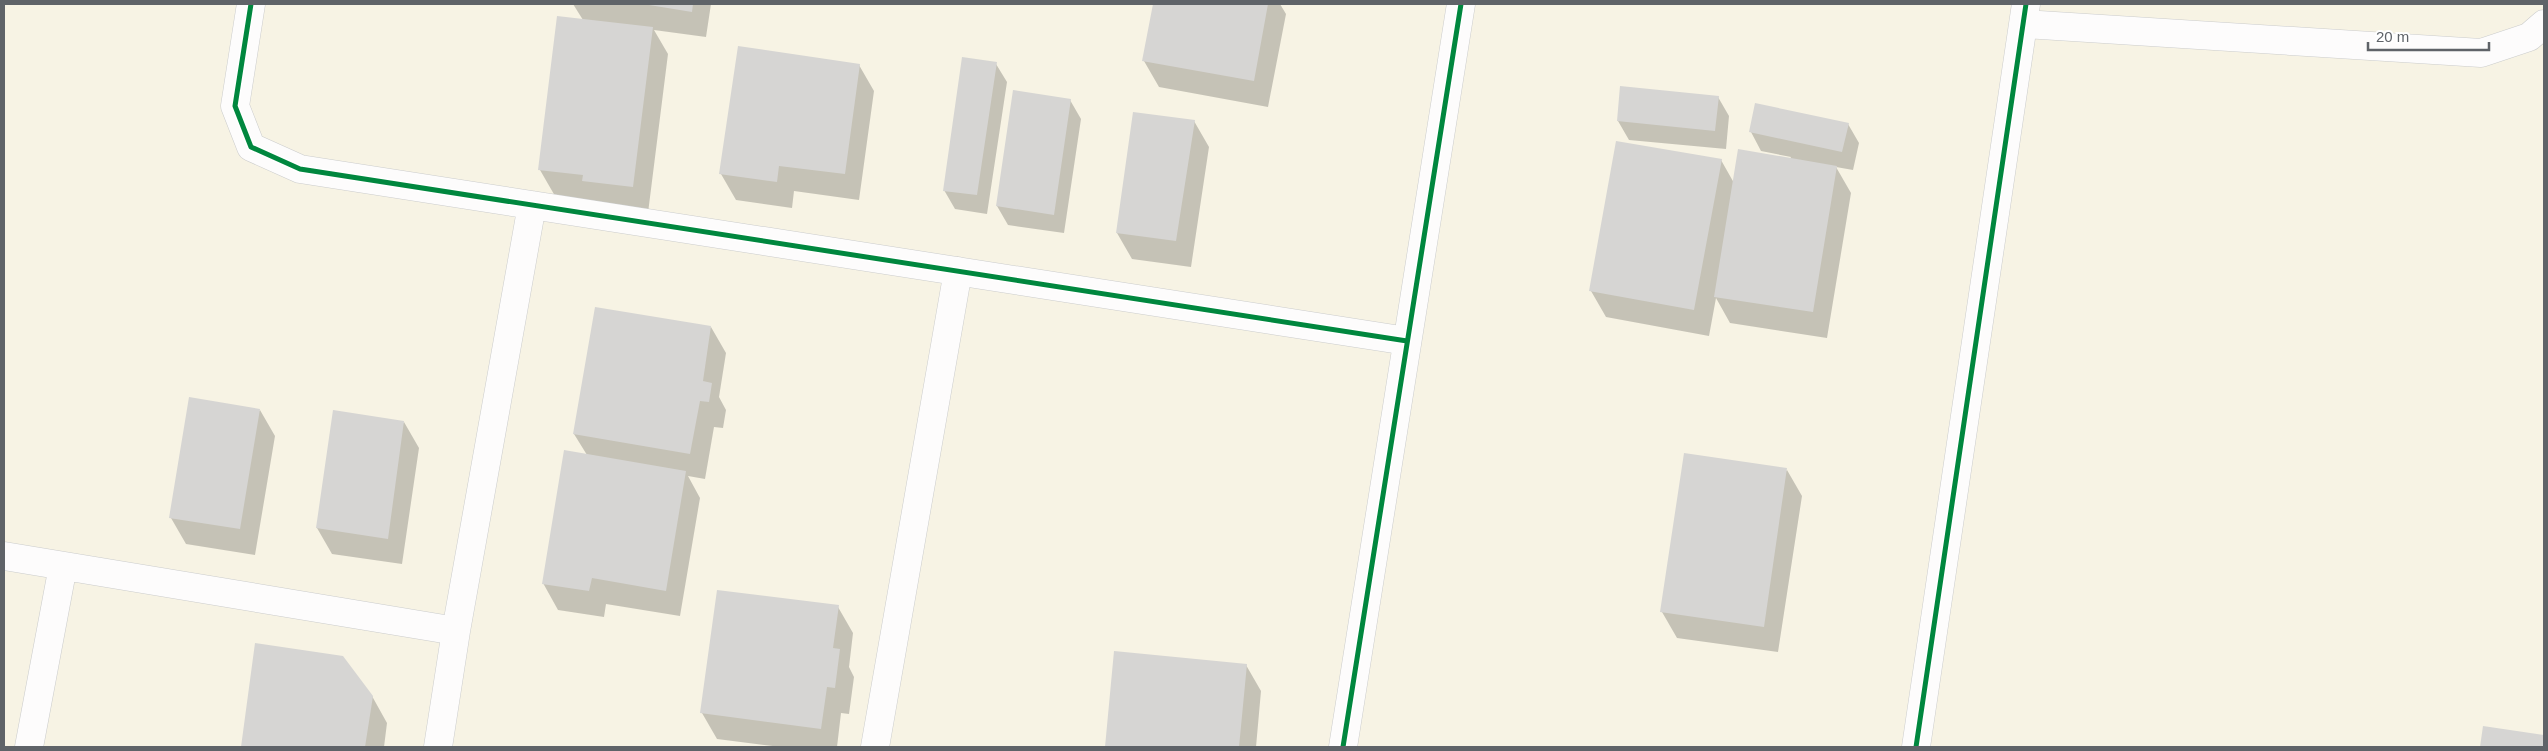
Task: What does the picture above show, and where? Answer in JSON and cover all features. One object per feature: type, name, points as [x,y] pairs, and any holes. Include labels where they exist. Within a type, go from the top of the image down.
[{"type":"street","points":[[251,4],[235,106],[251,147],[300,169],[1407,341]]},
{"type":"street","points":[[1343,747],[1461,4]]},
{"type":"street","points":[[1916,747],[2025,14],[2481,53],[2529,37],[2544,24]]},
{"type":"street","points":[[438,747],[456,631],[532,205]]},
{"type":"street","points":[[875,747],[958,271]]},
{"type":"street","points":[[4,556],[456,631]]},
{"type":"street","points":[[30,747],[62,566]]},
{"type":"shaded area","points":[[4,4],[2544,4],[2544,747],[4,747]]},
{"type":"building","points":[[643,4],[693,4],[692,12]]},
{"type":"building","points":[[1153,4],[1268,4],[1254,81],[1142,61]]},
{"type":"building","points":[[557,16],[653,27],[633,187],[582,181],[583,175],[538,170]]},
{"type":"building","points":[[738,46],[860,64],[845,174],[779,166],[777,182],[719,174]]},
{"type":"building","points":[[962,57],[997,62],[977,195],[943,191]]},
{"type":"building","points":[[1620,86],[1719,96],[1715,131],[1617,121]]},
{"type":"building","points":[[1013,90],[1071,99],[1054,215],[996,206]]},
{"type":"building","points":[[1755,103],[1849,123],[1842,152],[1749,132]]},
{"type":"building","points":[[1133,112],[1195,120],[1176,241],[1116,233]]},
{"type":"building","points":[[1616,141],[1722,159],[1694,310],[1589,291]]},
{"type":"building","points":[[1738,149],[1837,166],[1813,312],[1714,297]]},
{"type":"building","points":[[595,307],[711,326],[703,381],[712,383],[709,402],[700,401],[690,454],[573,434]]},
{"type":"building","points":[[189,397],[260,409],[240,529],[169,518]]},
{"type":"building","points":[[333,410],[404,421],[388,539],[316,528]]},
{"type":"building","points":[[564,450],[686,471],[666,591],[592,578],[589,591],[542,584]]},
{"type":"building","points":[[1684,453],[1787,468],[1764,627],[1660,612]]},
{"type":"building","points":[[717,590],[839,605],[833,648],[840,649],[835,688],[827,687],[821,729],[700,713]]},
{"type":"building","points":[[255,643],[343,656],[373,696],[365,747],[241,747]]},
{"type":"building","points":[[1114,651],[1247,664],[1239,747],[1105,747]]},
{"type":"building","points":[[2483,726],[2544,735],[2544,747],[2480,747]]},
{"type":"cycle path","points":[[251,4],[235,106],[251,147],[300,169],[1407,341]]},
{"type":"cycle path","points":[[1343,747],[1461,4]]},
{"type":"cycle path","points":[[1916,747],[2026,4]]}]
